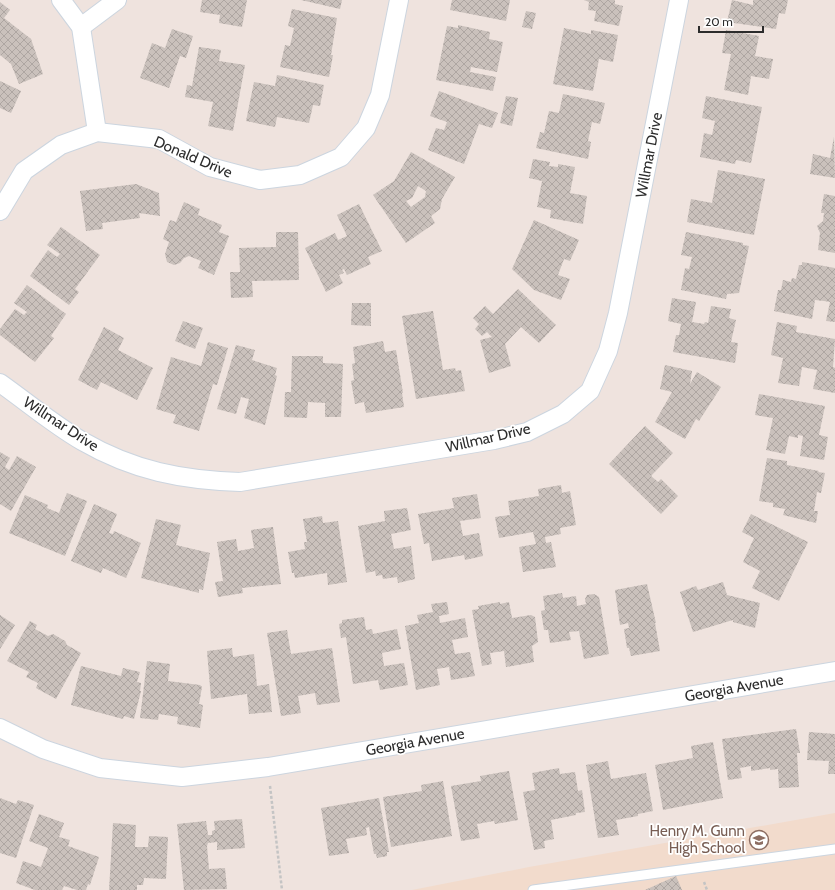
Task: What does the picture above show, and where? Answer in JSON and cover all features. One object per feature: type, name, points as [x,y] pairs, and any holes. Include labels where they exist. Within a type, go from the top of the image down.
[{"type":"street","points":[[61,0],[81,27],[97,132]]},
{"type":"street","points":[[81,27],[117,0]]},
{"type":"street","name":"Donald Drive","points":[[0,211],[24,171],[61,145],[97,132],[160,140],[210,167],[260,180],[300,175],[341,157],[366,128],[380,95],[399,0]]},
{"type":"street","name":"Willmar Drive","points":[[0,383],[82,441],[125,462],[172,476],[207,481],[240,482],[494,440],[527,432],[563,414],[590,391],[610,344],[618,314],[679,0]]},
{"type":"street","name":"Georgia Avenue","points":[[0,728],[43,749],[100,768],[182,777],[268,767],[835,669]]},
{"type":"lane","points":[[533,890],[835,849]]},
{"type":"path","points":[[268,767],[282,890]]},
{"type":"shaded area","name":"Henry M. Gunn High School","points":[[835,813],[835,890],[412,890],[529,867]]},
{"type":"building","points":[[202,0],[247,0],[242,27],[219,23],[220,15],[200,12]]},
{"type":"building","points":[[301,0],[342,0],[340,9]]},
{"type":"building","points":[[452,0],[510,0],[506,21],[450,10]]},
{"type":"building","points":[[584,0],[615,0],[615,4],[623,6],[619,26],[594,21],[596,11],[588,10],[589,2]]},
{"type":"building","points":[[732,0],[753,5],[753,0],[788,0],[785,14],[779,13],[776,29],[727,22]]},
{"type":"building","points":[[0,2],[10,10],[4,18],[31,39],[43,74],[19,84],[11,64],[0,55]]},
{"type":"building","points":[[292,9],[337,18],[329,77],[280,67],[285,45],[290,46],[294,28],[288,26]]},
{"type":"building","points":[[526,11],[536,13],[532,29],[522,27]]},
{"type":"building","points":[[458,25],[490,32],[489,39],[503,42],[497,72],[471,67],[470,72],[496,77],[493,91],[436,80],[447,26],[458,28]]},
{"type":"building","points":[[564,28],[591,34],[591,30],[618,35],[613,62],[599,59],[593,91],[553,84]]},
{"type":"building","points":[[172,29],[193,36],[186,58],[180,56],[169,88],[140,78],[152,43],[165,48]]},
{"type":"building","points":[[726,30],[759,36],[755,56],[773,59],[769,79],[751,76],[748,95],[724,90],[731,54],[722,53]]},
{"type":"building","points":[[199,47],[221,50],[219,61],[245,65],[233,131],[208,126],[213,102],[185,97],[187,85],[192,86]]},
{"type":"building","points":[[277,75],[324,85],[320,106],[313,105],[309,123],[277,117],[275,127],[246,121],[254,82],[275,86]]},
{"type":"building","points":[[0,81],[21,91],[11,113],[0,108]]},
{"type":"building","points":[[439,91],[498,113],[492,128],[479,124],[464,164],[428,150],[436,128],[444,130],[447,122],[430,116]]},
{"type":"building","points":[[563,94],[605,103],[600,124],[592,122],[588,141],[591,142],[588,159],[536,148],[540,132],[544,133],[549,111],[559,113]]},
{"type":"building","points":[[506,96],[518,98],[512,126],[500,123]]},
{"type":"building","points":[[706,96],[762,107],[751,163],[736,160],[735,164],[700,157],[704,133],[712,135],[715,121],[702,118]]},
{"type":"building","points":[[834,137],[835,178],[810,174],[813,154],[830,158]]},
{"type":"building","points":[[411,152],[455,177],[442,199],[440,209],[431,216],[435,223],[406,243],[373,195],[394,181]],"holes":[[[418,186],[426,191],[425,197],[411,207],[406,201],[412,198]]]},
{"type":"building","points":[[533,159],[550,162],[549,166],[558,167],[558,164],[575,167],[570,193],[587,196],[583,224],[550,218],[551,210],[537,207],[542,181],[529,178]]},
{"type":"building","points":[[718,170],[765,179],[754,235],[687,222],[691,199],[712,203]]},
{"type":"building","points":[[136,184],[159,193],[160,216],[139,213],[140,218],[102,223],[103,229],[86,231],[80,191]]},
{"type":"building","points":[[824,194],[835,196],[835,253],[818,250],[820,233],[817,226],[823,221],[824,213],[821,213]]},
{"type":"building","points":[[184,202],[200,209],[198,215],[222,225],[219,232],[229,236],[214,275],[198,268],[201,261],[189,256],[184,258],[180,263],[174,265],[167,262],[165,254],[169,242],[163,239],[170,220],[176,222]]},
{"type":"building","points":[[359,204],[382,251],[368,257],[371,264],[347,275],[344,269],[342,270],[344,273],[339,275],[343,283],[326,292],[305,248],[335,233],[338,240],[347,236],[337,215]]},
{"type":"building","points":[[534,220],[579,240],[570,261],[564,259],[558,275],[570,279],[561,300],[534,290],[512,269]]},
{"type":"building","points":[[61,227],[100,255],[75,289],[79,292],[69,305],[30,276],[48,250],[57,257],[60,254],[47,245]]},
{"type":"building","points":[[276,232],[298,232],[299,280],[252,281],[253,297],[231,298],[230,272],[240,272],[239,248],[276,247]]},
{"type":"building","points":[[686,232],[743,243],[743,245],[749,246],[739,293],[727,294],[726,299],[681,290],[685,268],[689,269],[692,257],[681,255]]},
{"type":"building","points":[[802,262],[835,268],[835,322],[826,321],[830,302],[815,300],[812,319],[774,311],[778,290],[781,290],[783,280],[791,282],[792,278],[796,279],[799,265],[802,265]]},
{"type":"building","points":[[27,285],[66,314],[51,336],[54,338],[35,362],[0,335],[0,329],[15,309],[24,315],[27,312],[14,303]]},
{"type":"building","points":[[518,289],[556,325],[539,343],[521,327],[505,344],[511,366],[489,373],[480,340],[492,337],[487,332],[482,336],[475,329],[479,324],[473,318],[485,306],[493,314]]},
{"type":"building","points":[[672,298],[696,302],[692,322],[704,324],[705,322],[708,323],[711,306],[731,309],[729,318],[736,320],[731,342],[738,343],[735,363],[673,352],[676,335],[679,335],[681,324],[668,321]]},
{"type":"building","points":[[352,303],[371,303],[371,326],[351,325]]},
{"type":"building","points":[[433,311],[443,370],[455,368],[456,371],[461,370],[465,391],[416,399],[402,316]]},
{"type":"building","points":[[183,321],[203,328],[195,349],[175,341]]},
{"type":"building","points":[[777,322],[797,326],[796,332],[835,339],[833,367],[835,368],[835,393],[813,389],[817,370],[802,367],[799,386],[778,383],[783,358],[771,355]]},
{"type":"building","points":[[104,327],[124,338],[118,350],[153,368],[137,400],[101,382],[97,390],[78,380]]},
{"type":"building","points":[[383,341],[385,352],[396,350],[404,407],[366,413],[364,402],[355,404],[351,381],[354,380],[352,364],[355,363],[353,347]]},
{"type":"building","points":[[208,342],[228,348],[217,385],[213,384],[199,431],[173,423],[176,415],[156,409],[171,357],[201,366]]},
{"type":"building","points":[[236,345],[255,350],[252,360],[277,368],[275,375],[277,376],[265,425],[244,418],[249,399],[241,397],[236,414],[217,409]]},
{"type":"building","points":[[292,356],[323,356],[323,363],[343,364],[341,417],[325,417],[325,403],[308,402],[307,418],[284,417],[285,392],[291,392]]},
{"type":"building","points":[[665,365],[692,371],[690,384],[697,372],[721,387],[699,421],[696,419],[685,439],[655,422],[672,392],[660,389]]},
{"type":"building","points":[[759,394],[825,406],[819,435],[828,437],[824,460],[800,456],[803,436],[798,435],[798,438],[789,436],[785,454],[766,450],[773,418],[755,415]]},
{"type":"building","points":[[645,426],[673,453],[651,476],[658,482],[661,479],[678,496],[661,514],[609,464]]},
{"type":"building","points":[[0,452],[10,458],[5,467],[9,470],[17,456],[36,467],[11,511],[0,504]]},
{"type":"building","points":[[767,458],[787,461],[787,465],[825,473],[821,493],[817,492],[814,511],[818,511],[816,523],[783,515],[785,509],[773,507],[773,503],[759,501]]},
{"type":"building","points":[[561,485],[562,493],[570,491],[576,525],[560,528],[561,534],[545,537],[546,543],[551,542],[556,567],[523,572],[519,547],[536,544],[533,532],[499,538],[495,517],[510,515],[508,501],[539,496],[538,489]]},
{"type":"building","points":[[67,493],[87,501],[65,556],[9,533],[25,495],[48,505],[47,508],[59,513]]},
{"type":"building","points":[[477,494],[481,518],[460,521],[463,536],[479,533],[483,556],[465,560],[464,555],[432,561],[429,543],[424,544],[418,514],[454,508],[452,498]]},
{"type":"building","points":[[94,504],[117,514],[109,533],[113,534],[114,531],[141,543],[126,578],[103,568],[101,573],[71,561]]},
{"type":"building","points":[[407,508],[411,530],[391,534],[394,549],[411,546],[415,579],[398,583],[397,577],[383,579],[382,575],[376,576],[375,571],[366,573],[358,526],[385,521],[384,511]]},
{"type":"building","points":[[751,514],[808,542],[779,601],[752,588],[760,571],[743,562],[754,538],[742,532]]},
{"type":"building","points":[[322,516],[323,523],[338,521],[347,582],[328,585],[327,573],[295,578],[294,573],[292,573],[288,552],[305,549],[304,542],[307,542],[303,519]]},
{"type":"building","points":[[156,519],[181,525],[176,545],[210,553],[203,590],[199,589],[199,593],[141,578]]},
{"type":"building","points":[[273,527],[281,584],[242,588],[243,593],[218,597],[215,582],[223,581],[217,542],[236,539],[238,551],[254,548],[251,530]]},
{"type":"building","points":[[723,582],[727,595],[760,603],[755,628],[733,622],[733,620],[693,632],[680,592],[696,586],[698,590]]},
{"type":"building","points":[[647,584],[656,623],[660,651],[631,656],[629,648],[627,648],[624,629],[629,628],[628,623],[620,625],[615,590]]},
{"type":"building","points":[[562,593],[563,598],[576,596],[577,606],[586,604],[585,599],[587,595],[594,594],[599,597],[609,654],[584,659],[579,631],[569,632],[571,640],[550,643],[548,630],[544,630],[541,611],[545,610],[543,596]]},
{"type":"building","points":[[447,602],[449,614],[439,616],[440,623],[465,618],[468,637],[452,640],[455,654],[470,652],[475,676],[451,680],[449,667],[437,669],[440,685],[416,690],[405,626],[419,623],[417,615],[433,612],[431,604]]},
{"type":"building","points":[[500,602],[500,604],[509,602],[512,618],[531,615],[535,617],[538,642],[532,646],[534,662],[506,667],[504,651],[490,653],[492,664],[482,666],[472,610],[479,609],[478,606]]},
{"type":"building","points":[[0,615],[15,625],[0,649]]},
{"type":"building","points":[[364,617],[366,630],[372,629],[373,634],[397,629],[401,649],[382,653],[384,666],[404,663],[408,685],[380,690],[378,680],[353,684],[346,637],[341,638],[339,624],[342,623],[342,620]]},
{"type":"building","points":[[30,621],[37,625],[35,629],[48,636],[53,634],[65,641],[67,645],[81,653],[56,699],[36,688],[38,683],[26,677],[29,672],[7,661]]},
{"type":"building","points":[[287,630],[291,654],[332,648],[340,702],[317,705],[315,693],[298,696],[301,713],[281,716],[267,633]]},
{"type":"building","points":[[232,648],[233,657],[254,654],[257,686],[269,684],[272,712],[249,714],[247,694],[211,699],[207,651]]},
{"type":"building","points":[[147,661],[170,664],[168,681],[200,685],[202,687],[199,704],[203,705],[200,728],[177,724],[178,717],[159,714],[158,720],[140,718]]},
{"type":"building","points":[[81,666],[121,676],[123,668],[140,672],[137,682],[141,683],[141,691],[134,719],[124,716],[123,719],[71,705]]},
{"type":"building","points":[[796,729],[800,753],[797,753],[799,787],[779,788],[778,769],[770,770],[770,768],[751,771],[751,766],[740,768],[742,778],[728,780],[722,739]]},
{"type":"building","points":[[809,732],[835,734],[835,774],[828,774],[829,761],[807,760]]},
{"type":"building","points":[[713,742],[723,798],[663,810],[655,765],[693,758],[691,746]]},
{"type":"building","points":[[608,761],[611,779],[646,773],[653,811],[638,814],[638,816],[616,820],[619,835],[598,838],[586,765]]},
{"type":"building","points":[[559,768],[560,774],[575,772],[578,791],[582,790],[585,812],[551,820],[554,839],[544,841],[545,848],[534,850],[523,792],[535,790],[532,773]]},
{"type":"building","points":[[509,771],[518,820],[495,824],[494,821],[477,824],[480,838],[461,841],[451,786],[481,781],[480,776]]},
{"type":"building","points":[[443,781],[452,836],[391,847],[383,797],[422,791],[421,785]]},
{"type":"building","points":[[0,798],[16,804],[18,800],[34,805],[16,858],[0,853]]},
{"type":"building","points":[[379,798],[389,852],[387,852],[387,856],[377,858],[376,854],[374,854],[369,827],[366,828],[367,835],[346,839],[349,853],[329,856],[321,808]]},
{"type":"building","points":[[39,814],[64,823],[59,837],[70,840],[68,846],[99,857],[90,885],[88,884],[86,890],[77,890],[64,886],[62,890],[35,890],[16,883],[23,861],[41,867],[48,848],[29,841]]},
{"type":"building","points":[[242,819],[245,848],[217,850],[217,842],[208,843],[207,846],[209,869],[225,868],[227,889],[184,890],[177,824],[206,821],[208,835],[212,835],[212,831],[215,830],[214,821]]},
{"type":"building","points":[[113,823],[136,825],[135,847],[148,847],[149,836],[168,837],[166,879],[144,878],[143,885],[137,885],[137,890],[109,890]]},
{"type":"building","points":[[676,876],[682,890],[645,890]]},
{"type":"place","name":"Henry M. Gunn High School","points":[[759,840]]}]
